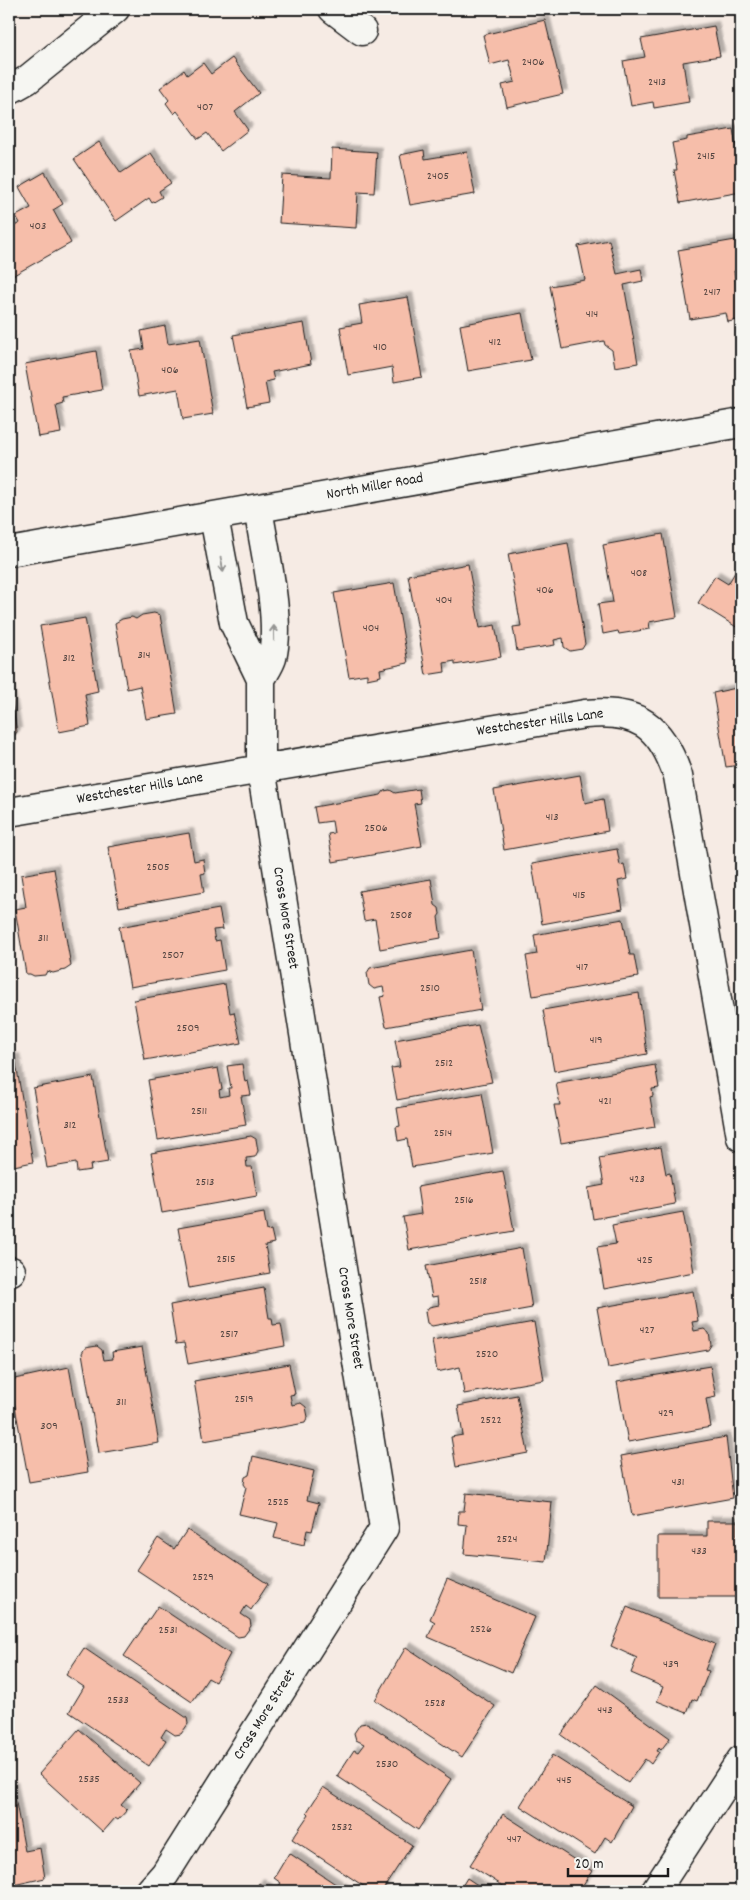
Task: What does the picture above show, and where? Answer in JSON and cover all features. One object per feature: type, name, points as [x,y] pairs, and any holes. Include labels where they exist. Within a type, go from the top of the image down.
[{"type":"street","points":[[9,90],[27,80],[115,9]]},
{"type":"street","points":[[333,9],[362,31]]},
{"type":"street","name":"North Miller Road","points":[[9,552],[741,423]]},
{"type":"street","name":"Cross More Street","points":[[258,508],[272,600],[274,638],[272,659],[261,679]]},
{"type":"street","name":"Cross More Street","points":[[150,1891],[164,1874],[384,1528],[261,768],[261,679],[234,623],[214,517]]},
{"type":"street","name":"Westchester Hills Lane","points":[[9,812],[585,714],[608,712],[628,715],[646,723],[660,736],[671,754],[678,776],[741,1137]]},
{"type":"street","points":[[655,1891],[741,1760]]},
{"type":"building","points":[[545,20],[563,94],[507,107],[502,85],[515,82],[509,60],[490,65],[483,35]]},
{"type":"building","points":[[714,26],[720,56],[683,62],[689,102],[654,108],[653,102],[631,106],[623,61],[645,57],[641,39]]},
{"type":"building","points":[[232,58],[259,93],[235,112],[248,130],[221,151],[207,133],[198,139],[177,111],[174,114],[166,103],[169,100],[160,88],[184,70],[187,75],[203,63],[211,74]]},
{"type":"building","points":[[733,129],[741,176],[741,192],[680,203],[674,170],[677,170],[672,143],[687,140],[687,137]]},
{"type":"building","points":[[99,142],[121,173],[151,153],[171,183],[159,191],[162,197],[152,203],[149,198],[116,221],[74,159]]},
{"type":"building","points":[[332,149],[377,152],[374,193],[358,192],[356,228],[279,223],[282,175],[331,178]]},
{"type":"building","points":[[424,150],[425,159],[467,152],[475,194],[410,205],[400,155]]},
{"type":"building","points":[[45,172],[63,204],[53,210],[71,243],[12,276],[9,271],[9,229],[20,223],[16,216],[31,208],[19,187]]},
{"type":"building","points":[[741,239],[741,270],[734,271],[741,319],[728,322],[726,313],[690,319],[678,250]]},
{"type":"building","points":[[609,240],[617,274],[641,269],[643,281],[624,285],[638,363],[615,367],[612,350],[605,345],[604,341],[562,349],[550,286],[585,280],[578,246]]},
{"type":"building","points":[[408,297],[422,377],[394,382],[392,367],[348,375],[340,327],[362,323],[359,305]]},
{"type":"building","points":[[522,313],[531,360],[468,371],[460,325]]},
{"type":"building","points":[[304,323],[311,364],[272,372],[274,380],[265,382],[269,403],[247,407],[233,335]]},
{"type":"building","points":[[165,326],[168,344],[200,339],[213,414],[183,419],[178,389],[139,396],[131,351],[144,349],[141,331]]},
{"type":"building","points":[[96,351],[102,390],[62,397],[63,403],[56,405],[61,433],[38,437],[25,364]]},
{"type":"building","points":[[663,534],[677,617],[649,622],[650,629],[619,634],[618,631],[603,634],[598,604],[613,602],[603,545]]},
{"type":"building","points":[[568,543],[585,644],[582,649],[570,651],[564,647],[563,638],[554,640],[555,645],[517,651],[513,627],[521,626],[508,554]]},
{"type":"building","points":[[741,562],[741,625],[738,628],[698,603],[715,576],[728,584]]},
{"type":"building","points":[[468,564],[480,628],[495,625],[501,657],[455,665],[455,661],[444,663],[445,672],[426,675],[408,575]]},
{"type":"building","points":[[394,583],[408,663],[380,669],[381,676],[367,679],[367,674],[349,677],[334,593]]},
{"type":"building","points":[[154,613],[160,615],[177,714],[146,719],[140,686],[127,689],[115,623],[122,619],[132,617],[136,619],[142,615]]},
{"type":"building","points":[[85,618],[98,691],[85,694],[90,726],[59,732],[40,626]]},
{"type":"building","points":[[9,686],[17,732],[13,737],[9,738]]},
{"type":"building","points":[[741,687],[741,765],[726,767],[713,693]]},
{"type":"building","points":[[580,775],[585,803],[603,799],[608,831],[504,850],[494,790]]},
{"type":"building","points":[[419,789],[421,803],[414,804],[422,846],[333,862],[328,834],[334,833],[332,821],[317,823],[314,807],[381,795],[384,791],[390,790],[395,793]]},
{"type":"building","points":[[189,833],[194,861],[203,859],[205,873],[201,874],[204,892],[119,907],[108,847]]},
{"type":"building","points":[[617,849],[620,865],[624,864],[627,879],[618,881],[623,909],[542,924],[532,864]]},
{"type":"building","points":[[54,869],[71,966],[65,970],[53,973],[47,971],[45,975],[34,976],[26,974],[15,909],[26,907],[21,875]]},
{"type":"building","points":[[431,879],[435,905],[439,908],[440,914],[438,917],[441,938],[380,949],[375,919],[364,921],[359,891]]},
{"type":"building","points":[[219,909],[223,929],[213,930],[215,941],[220,940],[225,970],[130,987],[119,927]]},
{"type":"building","points":[[623,919],[630,955],[634,955],[638,977],[533,996],[526,956],[537,954],[534,935]]},
{"type":"building","points":[[471,950],[481,1010],[386,1027],[380,997],[385,996],[383,987],[374,989],[369,985],[367,973],[370,968]]},
{"type":"building","points":[[225,984],[230,1013],[234,1012],[241,1043],[145,1060],[134,1000]]},
{"type":"building","points":[[639,993],[647,1054],[554,1071],[543,1010]]},
{"type":"building","points":[[478,1025],[492,1082],[397,1100],[391,1068],[400,1067],[395,1040]]},
{"type":"building","points":[[15,1058],[33,1162],[9,1167],[9,1059]]},
{"type":"building","points":[[242,1064],[245,1082],[248,1081],[251,1095],[241,1096],[246,1125],[158,1140],[148,1080],[218,1068],[222,1089],[219,1090],[220,1097],[229,1095],[228,1088],[231,1088],[227,1066]]},
{"type":"building","points":[[655,1065],[659,1088],[652,1089],[653,1096],[650,1097],[655,1127],[561,1143],[554,1105],[560,1105],[556,1083]]},
{"type":"building","points":[[93,1077],[108,1162],[90,1165],[91,1170],[77,1172],[76,1163],[47,1168],[33,1088]]},
{"type":"building","points":[[482,1093],[493,1153],[412,1167],[407,1139],[398,1141],[396,1127],[400,1126],[397,1108]]},
{"type":"building","points":[[251,1136],[256,1139],[258,1151],[255,1157],[246,1158],[247,1167],[252,1167],[257,1196],[162,1213],[151,1153]]},
{"type":"building","points":[[661,1147],[666,1174],[670,1173],[675,1204],[593,1219],[588,1188],[604,1185],[599,1158]]},
{"type":"building","points":[[503,1171],[514,1231],[409,1250],[403,1217],[421,1214],[417,1187]]},
{"type":"building","points":[[683,1212],[694,1272],[604,1289],[597,1247],[616,1244],[612,1225]]},
{"type":"building","points":[[264,1213],[267,1231],[271,1230],[274,1243],[265,1245],[270,1273],[189,1288],[178,1228]]},
{"type":"building","points":[[522,1248],[532,1308],[432,1326],[427,1323],[425,1312],[429,1307],[439,1305],[438,1296],[432,1297],[426,1266]]},
{"type":"building","points":[[264,1288],[269,1318],[272,1318],[273,1325],[281,1324],[285,1346],[188,1364],[184,1343],[176,1344],[170,1305]]},
{"type":"building","points":[[693,1291],[698,1321],[692,1322],[694,1331],[704,1329],[709,1333],[711,1345],[708,1350],[608,1368],[597,1308]]},
{"type":"building","points":[[534,1322],[544,1380],[464,1394],[460,1367],[437,1372],[432,1340]]},
{"type":"building","points":[[97,1346],[102,1350],[104,1360],[113,1359],[112,1352],[142,1347],[159,1443],[99,1453],[82,1353],[85,1348]]},
{"type":"building","points":[[289,1364],[295,1394],[290,1395],[292,1405],[301,1403],[306,1407],[308,1417],[305,1423],[204,1441],[194,1381]]},
{"type":"building","points":[[710,1366],[716,1397],[706,1399],[711,1427],[628,1442],[617,1382]]},
{"type":"building","points":[[69,1367],[88,1472],[29,1482],[10,1380]]},
{"type":"building","points":[[517,1395],[528,1453],[456,1467],[451,1437],[463,1435],[458,1406]]},
{"type":"building","points":[[726,1437],[733,1498],[632,1516],[621,1456]]},
{"type":"building","points":[[253,1456],[314,1471],[307,1500],[319,1503],[312,1531],[307,1530],[304,1545],[274,1538],[278,1523],[239,1514],[246,1487],[244,1484],[245,1477],[249,1475]]},
{"type":"building","points":[[466,1493],[552,1502],[546,1562],[464,1554],[467,1525],[458,1524],[459,1511],[464,1511]]},
{"type":"building","points":[[707,1521],[737,1521],[737,1536],[740,1536],[741,1597],[658,1597],[658,1536],[707,1536]]},
{"type":"building","points":[[187,1530],[268,1584],[251,1610],[246,1606],[241,1614],[250,1620],[251,1626],[244,1636],[238,1637],[137,1570],[158,1538],[174,1549]]},
{"type":"building","points":[[447,1579],[535,1617],[511,1673],[428,1637],[435,1622],[430,1619]]},
{"type":"building","points":[[158,1606],[230,1654],[215,1682],[208,1678],[192,1702],[124,1656]]},
{"type":"building","points":[[627,1607],[715,1644],[705,1670],[709,1671],[697,1701],[692,1699],[687,1713],[657,1701],[663,1687],[631,1673],[637,1658],[611,1646]]},
{"type":"building","points":[[406,1647],[495,1706],[462,1757],[375,1700]]},
{"type":"building","points":[[84,1648],[187,1718],[188,1724],[181,1734],[175,1735],[166,1729],[161,1737],[166,1740],[149,1766],[69,1712],[84,1687],[66,1675]]},
{"type":"building","points":[[597,1685],[670,1738],[661,1750],[659,1748],[657,1751],[659,1752],[651,1764],[645,1759],[628,1783],[561,1735]]},
{"type":"building","points":[[367,1723],[451,1779],[418,1830],[337,1776],[354,1750],[358,1752],[364,1744],[356,1740],[354,1733],[360,1724]]},
{"type":"building","points":[[79,1729],[140,1783],[121,1805],[127,1810],[118,1820],[115,1818],[103,1832],[39,1774]]},
{"type":"building","points":[[552,1755],[632,1806],[612,1842],[605,1837],[595,1854],[520,1806]]},
{"type":"building","points":[[9,1787],[13,1787],[25,1851],[40,1848],[45,1878],[9,1886]]},
{"type":"building","points":[[323,1787],[412,1845],[382,1891],[371,1891],[292,1839],[309,1814],[307,1812]]},
{"type":"building","points":[[503,1814],[592,1871],[579,1891],[511,1891],[470,1865]]},
{"type":"building","points":[[289,1853],[346,1891],[276,1890],[281,1883],[274,1878]]},
{"type":"building","points":[[467,1878],[482,1888],[492,1891],[459,1891]]},
{"type":"building","points":[[741,1882],[741,1891],[735,1891]]},
{"type":"building","points":[[259,1883],[271,1891],[254,1891]]}]
